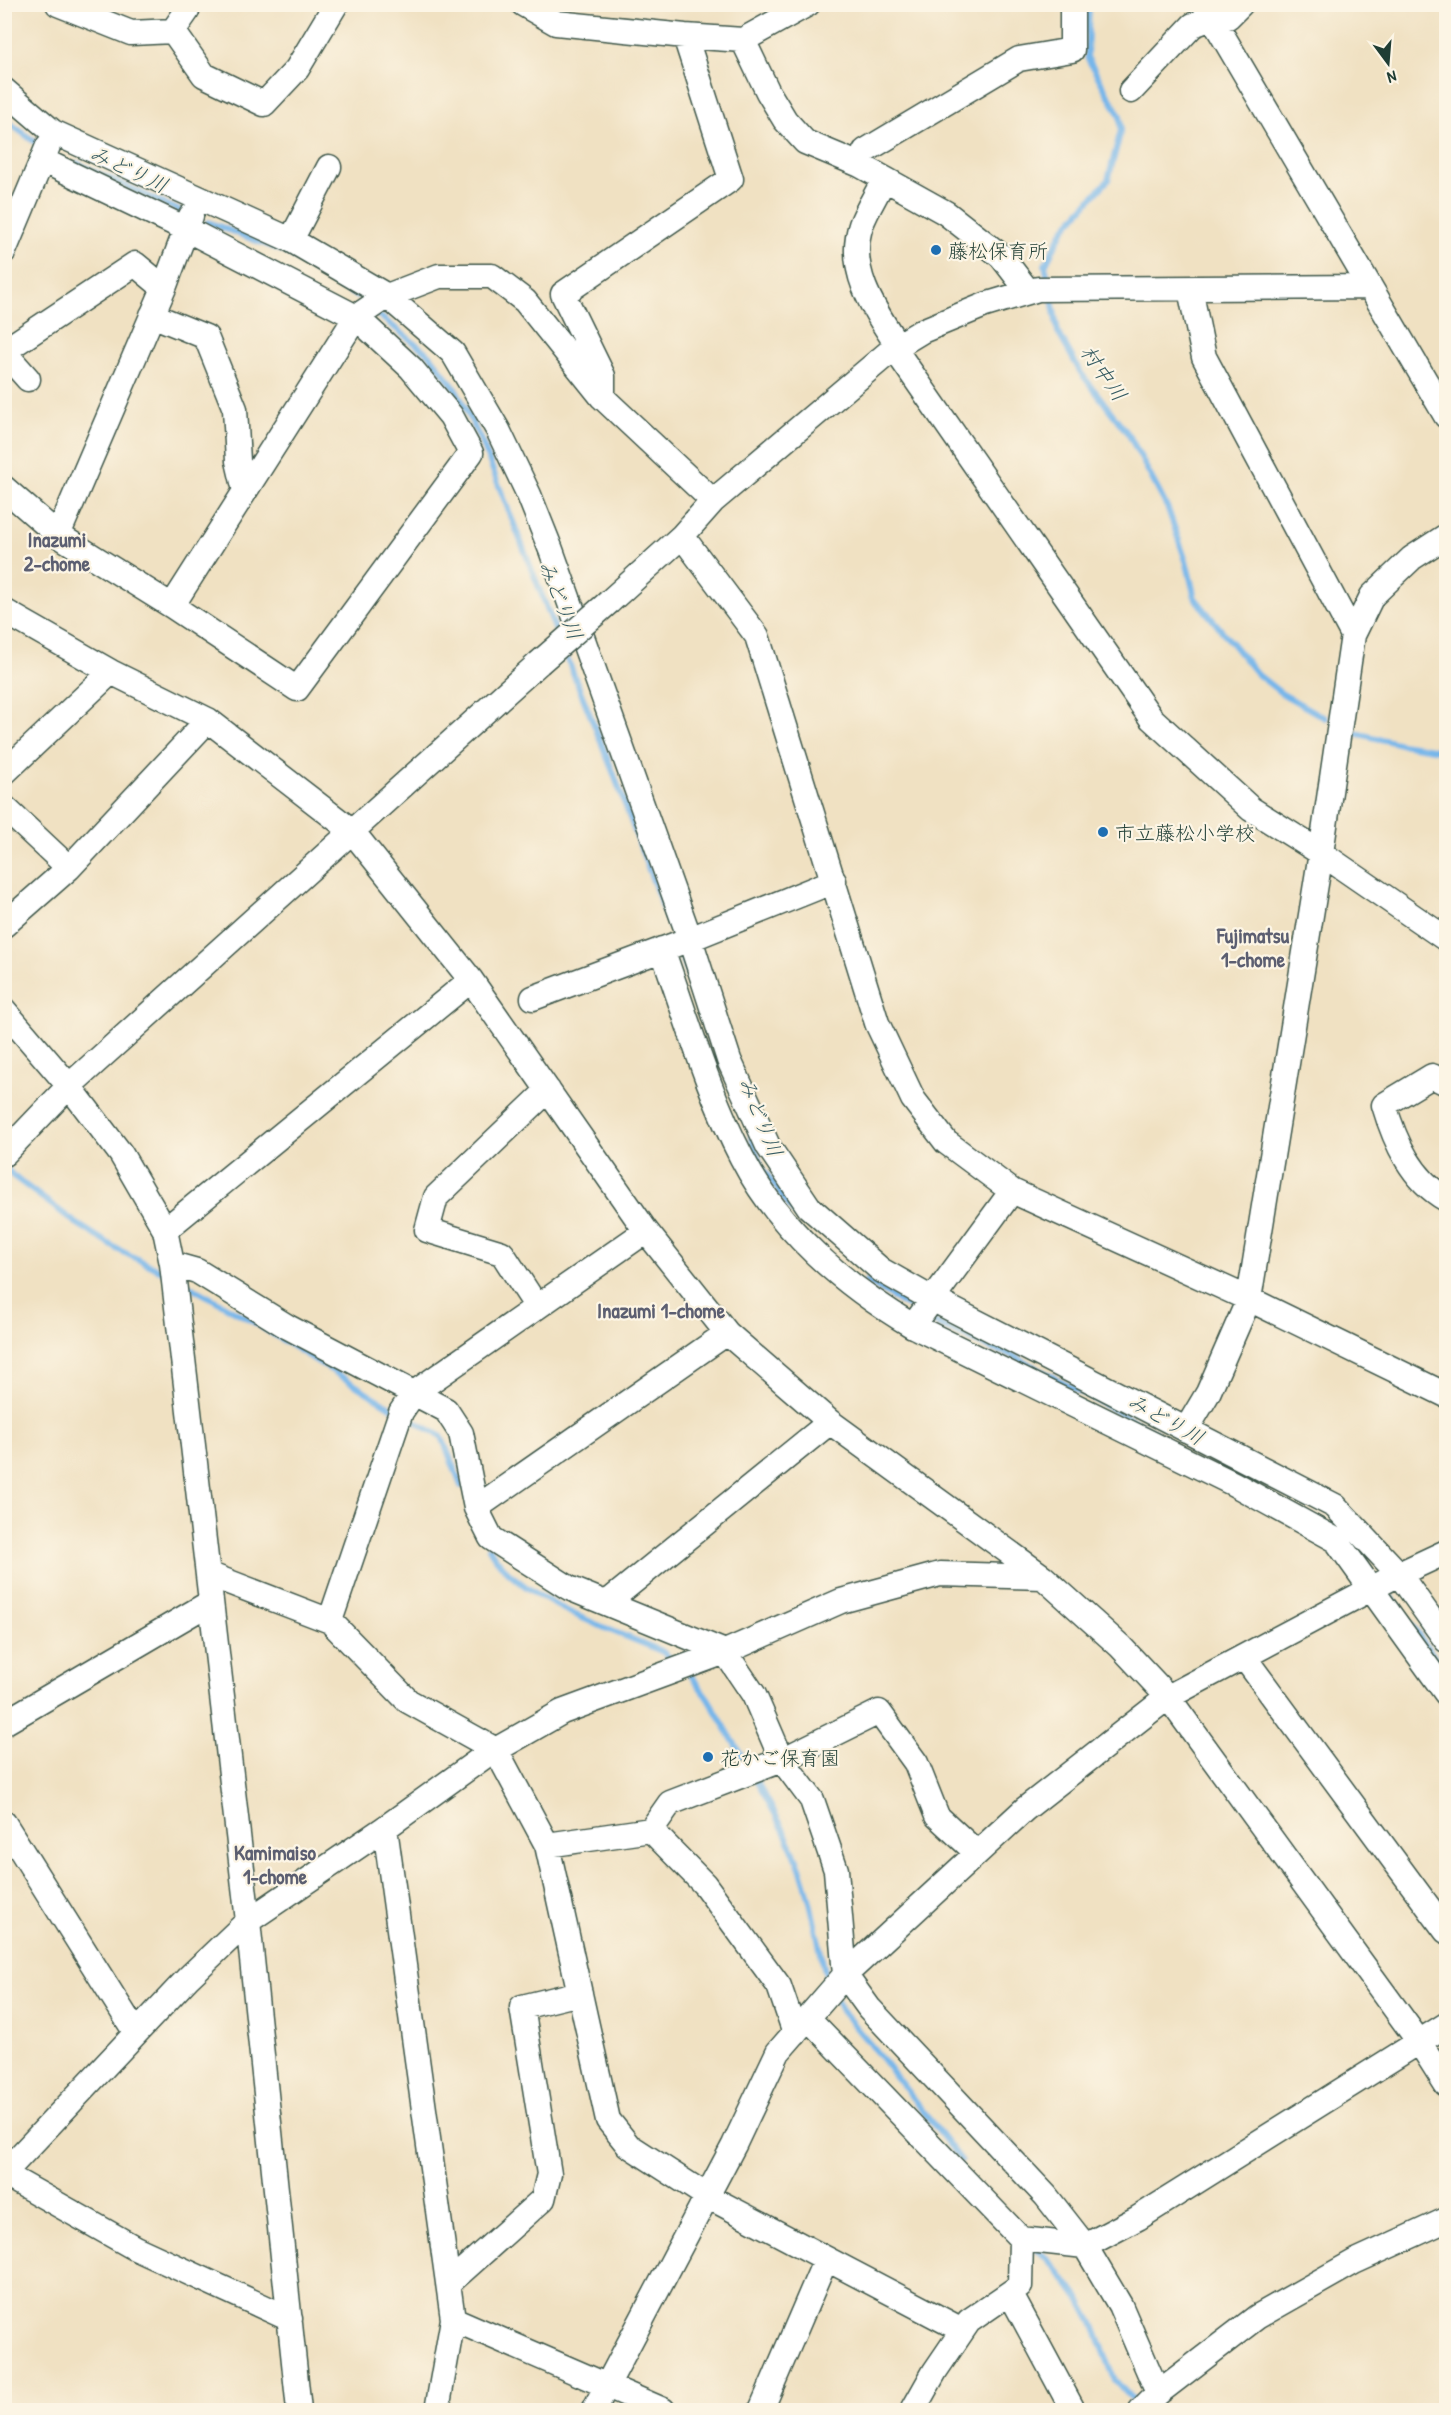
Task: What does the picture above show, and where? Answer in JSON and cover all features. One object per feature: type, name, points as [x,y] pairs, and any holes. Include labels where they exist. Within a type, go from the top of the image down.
[{"type":"street","points":[[58,4],[131,33],[173,31]]},
{"type":"street","points":[[173,31],[204,75],[264,104],[297,69],[336,4]]},
{"type":"street","points":[[523,4],[556,23],[742,40],[807,4]]},
{"type":"street","points":[[860,165],[865,151],[1019,59],[1072,50],[1072,4]]},
{"type":"street","points":[[1208,11],[1228,17],[1241,4]]},
{"type":"street","points":[[173,31],[187,11]]},
{"type":"street","points":[[1131,91],[1208,11]]},
{"type":"street","points":[[1208,11],[1446,416]]},
{"type":"street","points":[[602,397],[603,376],[563,294],[731,179],[685,36]]},
{"type":"street","points":[[742,40],[785,120],[805,142],[860,165],[955,220],[1001,256],[1033,290]]},
{"type":"street","points":[[4,90],[53,132],[291,240],[387,296],[453,353],[498,430],[525,486],[593,664],[690,939],[729,1060],[768,1146],[809,1207],[881,1270],[932,1299],[1335,1506],[1399,1575],[1446,1640]]},
{"type":"street","points":[[4,251],[53,132]]},
{"type":"street","points":[[4,488],[58,535],[172,606],[297,689],[471,453],[451,416],[411,368],[356,317],[186,229],[42,160]]},
{"type":"street","points":[[291,240],[329,167]]},
{"type":"street","points":[[884,179],[861,225],[857,246],[862,283],[870,304],[896,347],[1151,718],[1251,809],[1321,853],[1446,939]]},
{"type":"street","points":[[58,535],[164,288],[199,198]]},
{"type":"street","points":[[28,379],[4,352],[135,264],[164,288]]},
{"type":"street","points":[[172,606],[356,317],[387,296],[439,276],[492,276],[525,301],[602,397],[713,501]]},
{"type":"street","points":[[8,1150],[69,1086],[682,536],[713,501],[896,347],[922,331],[985,305],[1033,290],[1369,286]]},
{"type":"street","points":[[1190,289],[1204,357],[1353,635]]},
{"type":"street","points":[[152,315],[206,337],[235,409],[238,461],[245,491]]},
{"type":"street","points":[[682,536],[757,636],[877,1023],[913,1099],[945,1142],[1012,1191],[1249,1299],[1446,1395]]},
{"type":"street","points":[[1186,1430],[1208,1393],[1249,1299],[1321,853],[1353,635],[1372,596],[1412,558],[1446,536]]},
{"type":"street","points":[[7,617],[208,720],[352,831],[471,980],[646,1231],[727,1333],[830,1422],[1043,1577],[1120,1646],[1168,1697],[1420,2043],[1446,2084]]},
{"type":"street","points":[[4,773],[111,672]]},
{"type":"street","points":[[4,925],[69,868],[208,720]]},
{"type":"street","points":[[4,807],[69,868]]},
{"type":"street","points":[[533,998],[690,939],[834,881]]},
{"type":"street","points":[[662,949],[717,1100],[742,1158],[792,1231],[837,1273],[913,1326],[1234,1484],[1336,1540],[1446,1693]]},
{"type":"street","points":[[165,1230],[471,980]]},
{"type":"street","points":[[4,1010],[69,1086],[121,1154],[165,1230],[172,1264],[248,1921],[299,2410]]},
{"type":"street","points":[[1446,1083],[1432,1076],[1384,1105],[1390,1128],[1410,1167],[1431,1191],[1446,1199]]},
{"type":"street","points":[[537,1307],[502,1253],[428,1230],[436,1197],[548,1090]]},
{"type":"street","points":[[913,1326],[1012,1191]]},
{"type":"street","points":[[330,1621],[401,1412],[414,1394],[646,1231]]},
{"type":"street","points":[[172,1264],[197,1271],[288,1327],[446,1410],[461,1433],[476,1508],[491,1538],[569,1588],[608,1602],[725,1652],[754,1695],[782,1760],[812,1800],[836,1870],[845,1975],[869,2008],[1046,2196],[1085,2246],[1120,2305],[1150,2401],[1257,2317],[1354,2262],[1446,2220]]},
{"type":"street","points":[[476,1508],[727,1333]]},
{"type":"street","points":[[608,1602],[830,1422]]},
{"type":"street","points":[[594,2410],[734,2145],[778,2052],[845,1975],[1025,1809],[1168,1697],[1372,1588],[1446,1552]]},
{"type":"street","points":[[208,1574],[330,1621],[408,1701],[496,1750],[547,1845],[608,2120],[628,2145],[707,2196],[962,2330]]},
{"type":"street","points":[[290,2319],[135,2248],[4,2174],[136,2033],[248,1921],[496,1750],[562,1712],[725,1652],[841,1601],[940,1574],[1043,1577]]},
{"type":"street","points":[[4,1723],[211,1602]]},
{"type":"street","points":[[1244,1657],[1446,1931]]},
{"type":"street","points":[[547,1845],[651,1830],[670,1803],[782,1760],[879,1712],[916,1763],[938,1816],[977,1853]]},
{"type":"street","points":[[4,1823],[136,2033]]},
{"type":"street","points":[[385,1828],[453,2319],[436,2410]]},
{"type":"street","points":[[651,1830],[705,1885],[779,1986],[802,2026],[1021,2240],[1085,2246],[1138,2218],[1446,2025]]},
{"type":"street","points":[[448,2284],[543,2199],[549,2174],[522,2007],[580,1994]]},
{"type":"street","points":[[913,2410],[935,2371],[969,2321],[1020,2286],[1021,2240]]},
{"type":"street","points":[[761,2410],[826,2259]]},
{"type":"street","points":[[1010,2294],[1073,2410]]},
{"type":"street","points":[[453,2319],[663,2410]]},
{"type":"waterway","name":"村中川","points":[[1049,283],[1045,265],[1064,229],[1108,180],[1121,130],[1120,116],[1087,57],[1089,4]]},
{"type":"waterway","name":"みどり川","points":[[4,119],[39,145]]},
{"type":"waterway","name":"みどり川","points":[[77,163],[182,212]]},
{"type":"waterway","name":"みどり川","points":[[208,222],[285,252],[356,296]]},
{"type":"waterway","name":"村中川","points":[[1051,293],[1058,332],[1081,373],[1129,435],[1168,509],[1187,564],[1195,598],[1257,674],[1281,693],[1325,718]]},
{"type":"waterway","name":"みどり川","points":[[377,314],[430,355],[457,391],[483,445],[559,639]]},
{"type":"waterway","name":"みどり川","points":[[563,648],[613,772],[670,927]]},
{"type":"waterway","name":"村中川","points":[[1355,733],[1401,744],[1446,751]]},
{"type":"waterway","name":"みどり川","points":[[681,956],[696,995]]},
{"type":"waterway","name":"みどり川","points":[[751,1136],[761,1166],[797,1217]]},
{"type":"waterway","points":[[4,1165],[13,1176],[76,1223],[117,1249],[168,1274]]},
{"type":"waterway","name":"みどり川","points":[[866,1281],[907,1306]]},
{"type":"waterway","points":[[182,1282],[252,1321],[397,1411]]},
{"type":"waterway","name":"みどり川","points":[[930,1321],[992,1349],[1010,1354],[1155,1432]]},
{"type":"waterway","points":[[406,1416],[442,1437],[461,1486]]},
{"type":"waterway","points":[[489,1548],[503,1567],[543,1598],[592,1623],[663,1652],[676,1663]]},
{"type":"waterway","name":"みどり川","points":[[1392,1598],[1446,1673]]},
{"type":"waterway","points":[[689,1673],[708,1698],[749,1768]]},
{"type":"waterway","points":[[754,1777],[796,1857],[812,1908],[830,1986]]},
{"type":"waterway","points":[[834,1995],[842,2011],[961,2160]]},
{"type":"waterway","points":[[1036,2248],[1058,2270],[1081,2301],[1093,2323],[1115,2380],[1138,2406]]},
{"type":"place","name":"藤松保育所","points":[[936,250]]},
{"type":"place","name":"市立藤松小学校","points":[[1103,832]]},
{"type":"place","name":"花かご保育園","points":[[708,1757]]},
{"type":"district","name":"Inazumi 2-chome","points":[[57,551]]},
{"type":"district","name":"Fujimatsu 1-chome","points":[[1253,947]]},
{"type":"district","name":"Inazumi 1-chome","points":[[661,1310]]},
{"type":"district","name":"Kamimaiso 1-chome","points":[[275,1864]]}]
